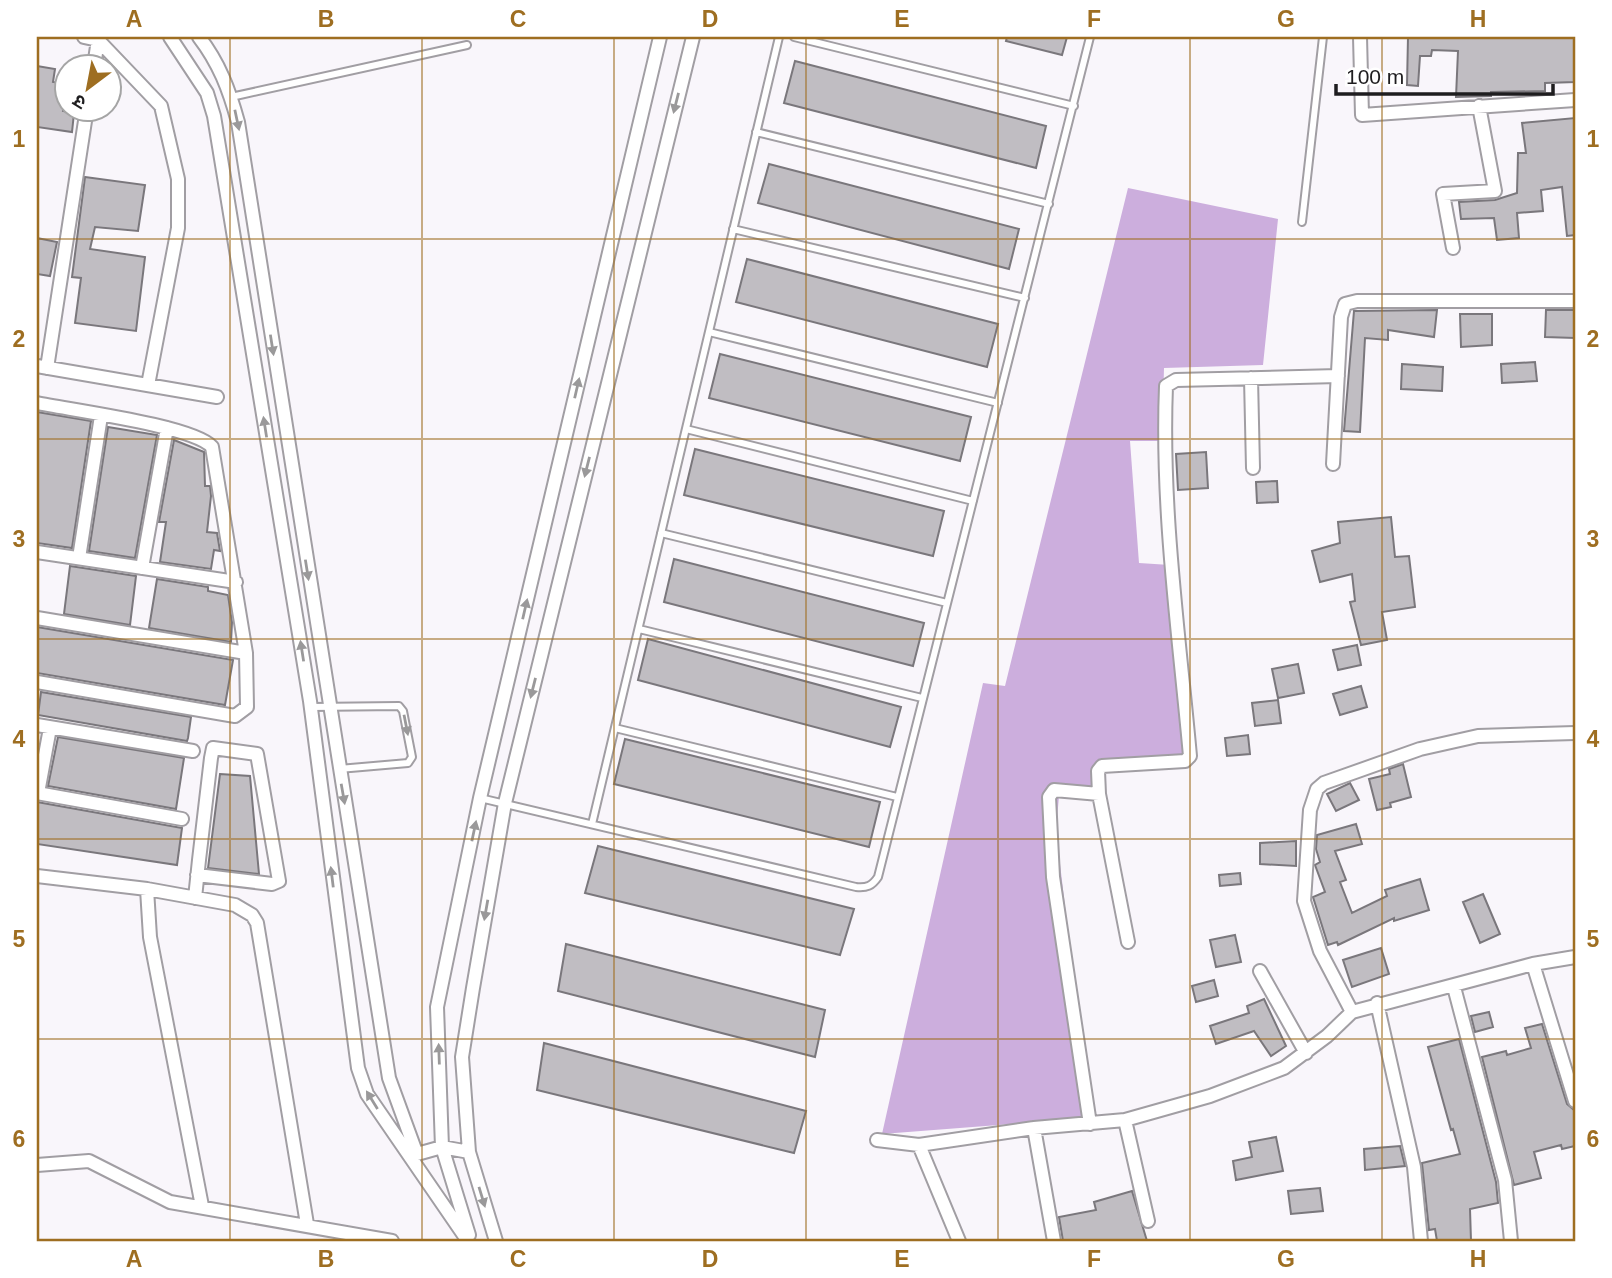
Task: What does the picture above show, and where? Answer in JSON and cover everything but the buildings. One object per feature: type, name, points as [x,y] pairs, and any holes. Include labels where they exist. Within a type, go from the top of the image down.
[{"type":"street","points":[[84,37],[98,40],[161,106],[178,179],[178,228],[148,385]]},
{"type":"street","points":[[170,37],[207,93],[214,116],[311,707],[358,1068],[367,1094],[413,1154],[469,1241]]},
{"type":"street","points":[[199,37],[214,58],[231,97],[238,122],[328,706],[389,1078],[413,1154]]},
{"type":"street","points":[[469,1241],[442,1147],[437,1007],[480,798],[660,37]]},
{"type":"street","points":[[496,1241],[469,1152],[462,1057],[505,803],[693,37]]},
{"type":"street","points":[[1360,37],[1362,115],[1575,100]]},
{"type":"street","points":[[96,52],[98,40]]},
{"type":"street","points":[[1453,248],[1443,194],[1495,191],[1479,106]]},
{"type":"street","points":[[85,122],[42,367],[217,397]]},
{"type":"street","points":[[1333,464],[1341,317],[1345,304],[1357,301],[1575,301]]},
{"type":"street","points":[[1128,942],[1099,794],[1098,771],[1102,766],[1185,761],[1190,756],[1173,569],[1165,425],[1167,386],[1176,380],[1338,376]]},
{"type":"street","points":[[1251,378],[1253,468]]},
{"type":"street","points":[[37,403],[167,428],[206,441],[212,447],[246,653],[247,707],[235,716],[37,682]]},
{"type":"street","points":[[79,558],[101,416]]},
{"type":"street","points":[[142,568],[167,428]]},
{"type":"street","points":[[37,552],[236,582]]},
{"type":"street","points":[[37,618],[246,653]]},
{"type":"street","points":[[182,818],[37,793],[43,726],[193,751]]},
{"type":"street","points":[[1352,1012],[1320,951],[1304,901],[1310,810],[1317,789],[1324,783],[1408,753],[1478,736],[1575,733]]},
{"type":"street","points":[[195,898],[197,876],[213,747],[257,754],[279,881],[272,884],[197,876]]},
{"type":"street","points":[[1090,1124],[1053,877],[1049,797],[1054,790],[1099,794]]},
{"type":"street","points":[[37,876],[147,889],[235,905],[252,915],[257,923],[307,1224]]},
{"type":"street","points":[[147,889],[150,937],[202,1206]]},
{"type":"street","points":[[877,1140],[919,1145],[1034,1128],[1125,1119],[1222,1091],[1284,1068],[1306,1053],[1352,1012],[1377,1003],[1454,987],[1533,964],[1575,957]]},
{"type":"street","points":[[1533,964],[1575,1101]]},
{"type":"street","points":[[1260,971],[1306,1053]]},
{"type":"street","points":[[1454,987],[1505,1180],[1511,1241]]},
{"type":"street","points":[[1377,1003],[1414,1167],[1421,1241]]},
{"type":"street","points":[[1125,1119],[1148,1221]]},
{"type":"street","points":[[1034,1128],[1054,1241]]},
{"type":"street","points":[[919,1145],[959,1241]]},
{"type":"street","points":[[413,1154],[442,1147],[469,1152]]},
{"type":"street","points":[[37,1166],[89,1161],[170,1202],[392,1241]]},
{"type":"lane","points":[[592,824],[779,37]]},
{"type":"lane","points":[[794,37],[1074,106]]},
{"type":"lane","points":[[480,798],[866,888],[878,877],[1090,37]]},
{"type":"lane","points":[[1302,222],[1323,37]]},
{"type":"lane","points":[[231,97],[467,45]]},
{"type":"lane","points":[[756,132],[1049,204]]},
{"type":"lane","points":[[733,229],[1025,298]]},
{"type":"lane","points":[[709,332],[998,403]]},
{"type":"lane","points":[[686,429],[973,500]]},
{"type":"lane","points":[[661,533],[947,603]]},
{"type":"lane","points":[[639,629],[922,698]]},
{"type":"lane","points":[[311,707],[402,708],[412,757],[408,763],[338,769]]},
{"type":"lane","points":[[615,728],[897,797]]},
{"type":"shaded area","points":[[1128,188],[1278,219],[1263,365],[1164,368],[1162,441],[1130,441],[1139,563],[1170,565],[1194,763],[1092,770],[1097,798],[1059,796],[1056,830],[1090,1118],[882,1134],[983,683],[1005,686]]}]
